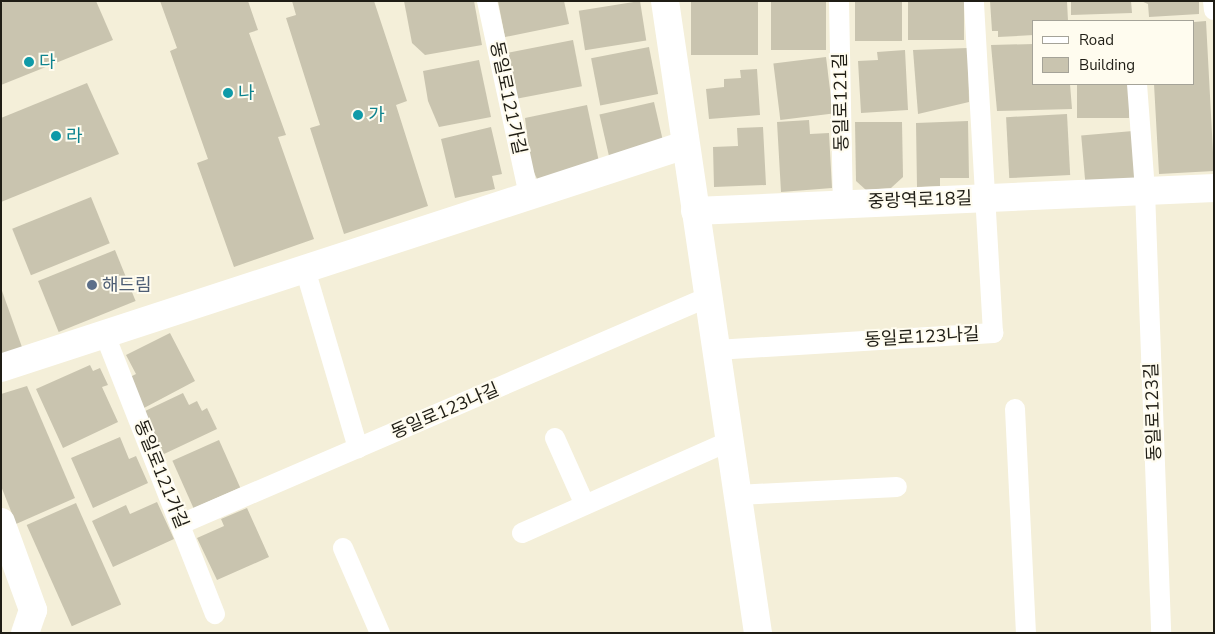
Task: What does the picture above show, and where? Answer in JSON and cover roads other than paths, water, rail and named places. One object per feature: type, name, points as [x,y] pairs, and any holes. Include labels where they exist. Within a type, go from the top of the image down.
[{"type":"street","points":[[665,1],[758,633]]},
{"type":"street","points":[[1,368],[685,145]]},
{"type":"street","name":"중랑역로18길","points":[[695,211],[1214,188]]},
{"type":"street","points":[[1,522],[33,610],[25,633]]},
{"type":"lane","name":"동일로121가길","points":[[487,1],[530,196]]},
{"type":"lane","name":"동일로121길","points":[[839,1],[843,204]]},
{"type":"lane","points":[[974,1],[986,198]]},
{"type":"lane","points":[[1213,1],[1214,10]]},
{"type":"lane","points":[[1137,85],[1145,191]]},
{"type":"lane","name":"동일로123길","points":[[1145,191],[1162,633]]},
{"type":"lane","name":"동일로123나길","points":[[716,350],[994,333],[986,198]]},
{"type":"lane","points":[[305,269],[358,448]]},
{"type":"lane","name":"동일로123나길","points":[[181,524],[708,297]]},
{"type":"lane","name":"동일로121가길","points":[[105,335],[215,614]]},
{"type":"lane","points":[[1015,409],[1026,633]]},
{"type":"lane","points":[[555,438],[584,505]]},
{"type":"lane","points":[[522,533],[730,441]]},
{"type":"lane","points":[[737,495],[897,487]]},
{"type":"lane","points":[[343,548],[380,633]]},
{"type":"place","name":"다","points":[[29,62]]},
{"type":"place","name":"나","points":[[228,93]]},
{"type":"place","name":"가","points":[[358,115]]},
{"type":"place","name":"라","points":[[56,136]]},
{"type":"place","name":"해드림","points":[[92,285]]}]
